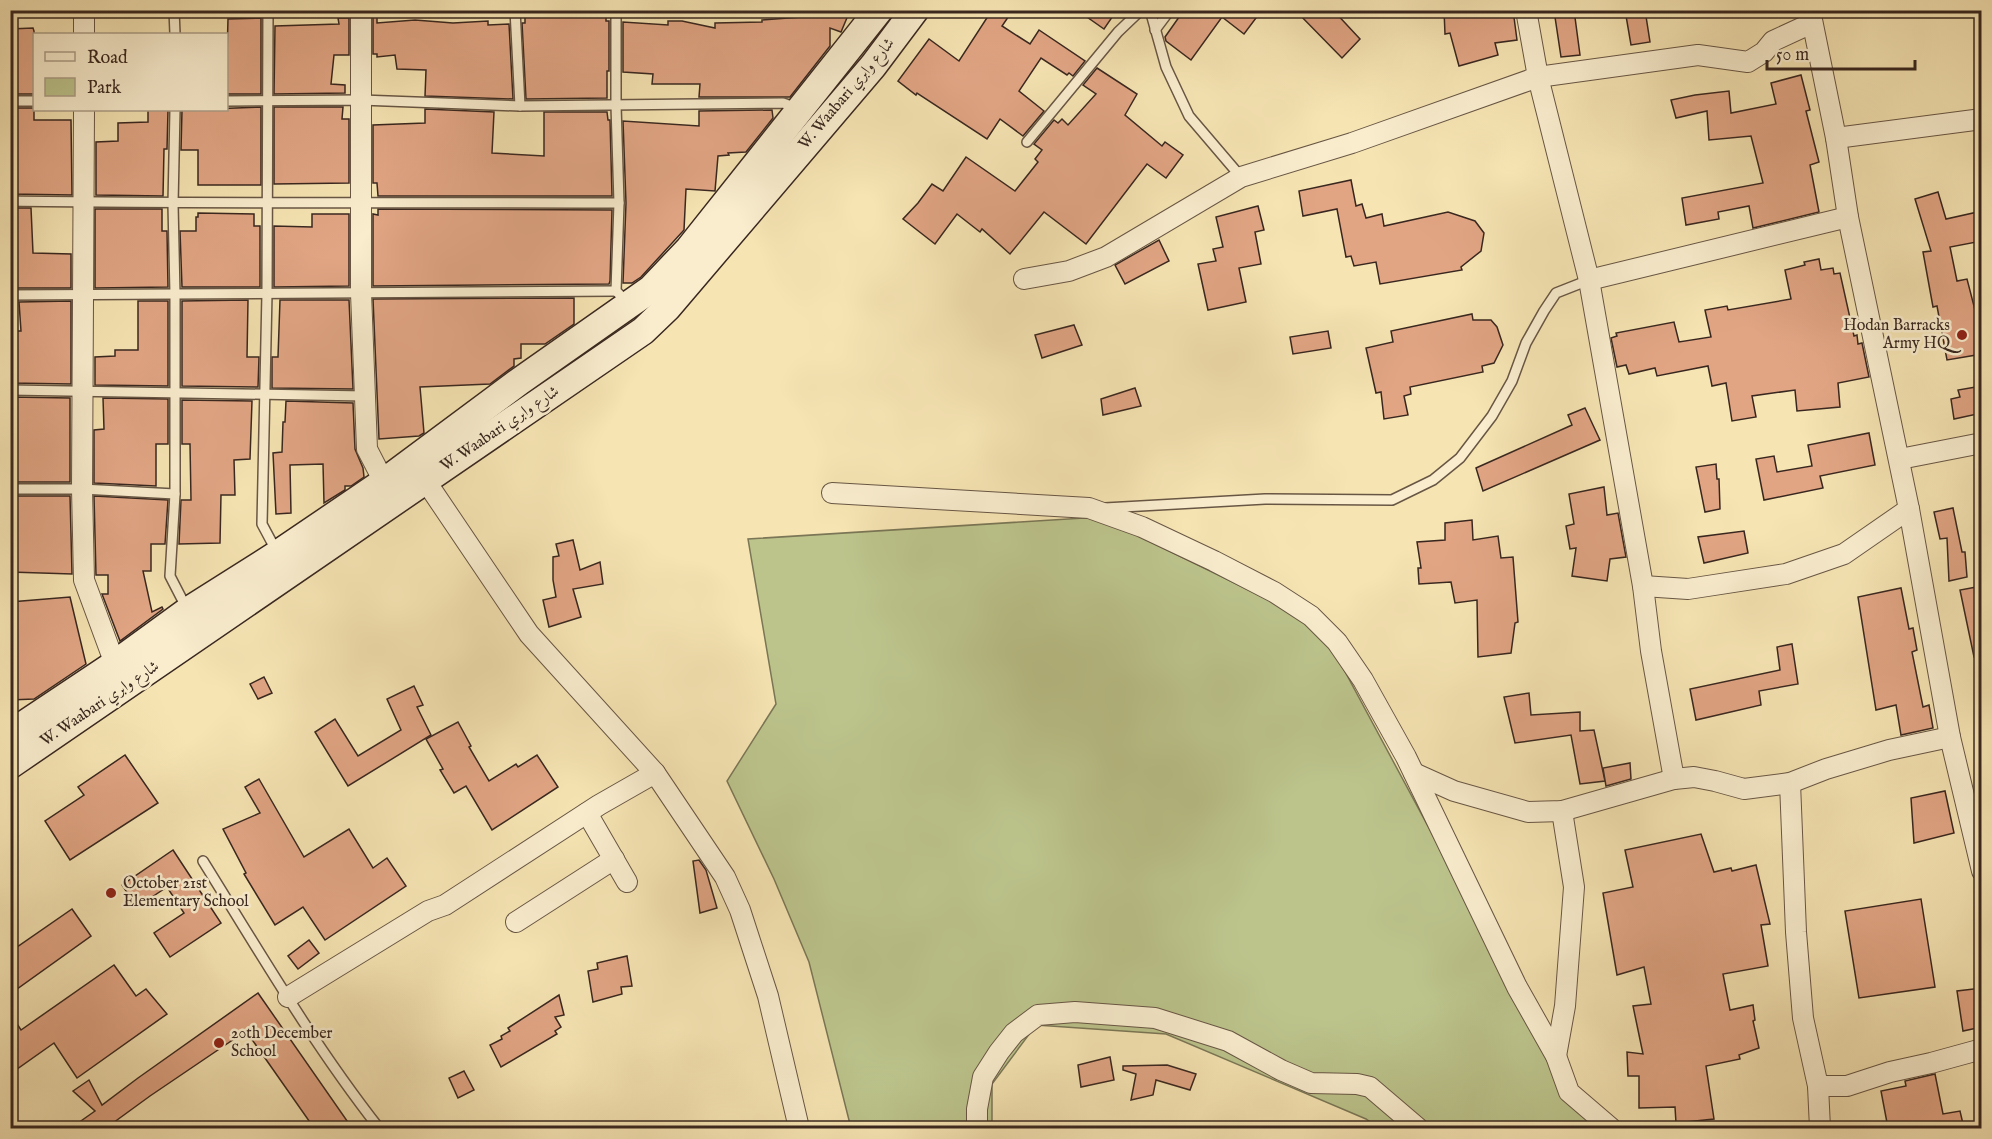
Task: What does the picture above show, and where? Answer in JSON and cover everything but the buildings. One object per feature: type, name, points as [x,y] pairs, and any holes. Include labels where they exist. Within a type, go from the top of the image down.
[{"type":"main road","name":"W. Waabari شارع وابري","points":[[10,734],[115,664],[188,611],[278,554],[384,482],[520,381],[622,299],[651,289],[689,249],[879,10]]},
{"type":"main road","name":"W. Waabari شارع وابري","points":[[10,765],[643,331],[667,308],[873,66],[915,10]]},
{"type":"street","points":[[84,10],[84,33]]},
{"type":"street","points":[[1526,10],[1538,77],[1588,280],[1643,586],[1674,779]]},
{"type":"street","points":[[361,11],[360,293],[367,448],[384,482]]},
{"type":"street","points":[[1024,279],[1069,271],[1106,257],[1241,177],[1353,142],[1538,77],[1698,55],[1748,62],[1764,52],[1773,41],[1811,17],[1836,138],[1848,218],[1909,509],[1950,737],[1982,870]]},
{"type":"street","points":[[84,111],[82,489],[84,580],[115,664]]},
{"type":"street","points":[[1836,138],[1982,119]]},
{"type":"street","points":[[1588,280],[1848,218]]},
{"type":"street","points":[[1899,459],[1982,443]]},
{"type":"street","points":[[425,480],[529,634],[655,773],[725,878],[740,910],[768,996],[799,1128]]},
{"type":"street","points":[[832,493],[1089,508],[1142,527],[1214,561],[1274,592],[1311,616],[1337,642],[1362,680],[1414,774],[1517,987],[1556,1056],[1569,1092],[1611,1128]]},
{"type":"street","points":[[1643,586],[1688,589],[1786,574],[1844,554],[1909,509]]},
{"type":"street","points":[[1414,774],[1454,791],[1528,812],[1562,812],[1674,779],[1694,777],[1743,789],[1790,783],[1826,769],[1889,750],[1950,737]]},
{"type":"street","points":[[288,997],[428,911],[445,905],[587,813],[655,773]]},
{"type":"street","points":[[1790,783],[1796,932],[1803,1018],[1818,1086],[1820,1128]]},
{"type":"street","points":[[1556,1056],[1565,1006],[1574,887],[1562,812]]},
{"type":"street","points":[[587,813],[627,882]]},
{"type":"street","points":[[516,922],[614,859]]},
{"type":"street","points":[[977,1128],[977,1108],[983,1077],[1014,1034],[1038,1015],[1075,1012],[1155,1018],[1228,1041],[1281,1070],[1311,1083],[1357,1084],[1370,1087],[1418,1128]]},
{"type":"street","points":[[1818,1086],[1847,1086],[1890,1072],[1982,1049]]},
{"type":"lane","points":[[10,11],[23,10]]},
{"type":"lane","points":[[169,10],[370,10]]},
{"type":"lane","points":[[515,10],[520,106]]},
{"type":"lane","points":[[10,295],[360,293],[622,299],[616,105],[616,11],[663,10]]},
{"type":"lane","points":[[1027,141],[1118,32],[1141,10]]},
{"type":"lane","points":[[1150,10],[1166,67],[1189,116],[1241,177]]},
{"type":"lane","points":[[1155,30],[1170,10]]},
{"type":"lane","points":[[174,11],[175,33]]},
{"type":"lane","points":[[268,11],[266,394],[262,524],[278,554]]},
{"type":"lane","points":[[10,100],[33,101]]},
{"type":"lane","points":[[228,101],[361,100],[520,106],[783,103],[800,109]]},
{"type":"lane","points":[[175,111],[173,204],[175,494],[170,576],[188,611]]},
{"type":"lane","points":[[10,201],[173,204],[619,203]]},
{"type":"lane","points":[[1089,508],[1265,499],[1392,500],[1433,480],[1460,458],[1492,416],[1512,381],[1526,343],[1556,293],[1588,280]]},
{"type":"lane","points":[[10,390],[365,396]]},
{"type":"lane","points":[[10,489],[82,489],[175,494]]},
{"type":"lane","points":[[203,861],[288,997],[351,1092],[379,1128]]},
{"type":"green space","points":[[1100,517],[1320,625],[1576,1102],[1602,1128],[1379,1128],[1366,1119],[1166,1034],[1036,1025],[992,1084],[992,1128],[851,1128],[809,962],[774,879],[727,781],[776,704],[748,539]]},
{"type":"place","name":"Hodan Barracks Army HQ","points":[[1962,335]]},
{"type":"place","name":"October 21st Elementary School","points":[[111,893]]},
{"type":"place","name":"20th December School","points":[[219,1043]]}]
